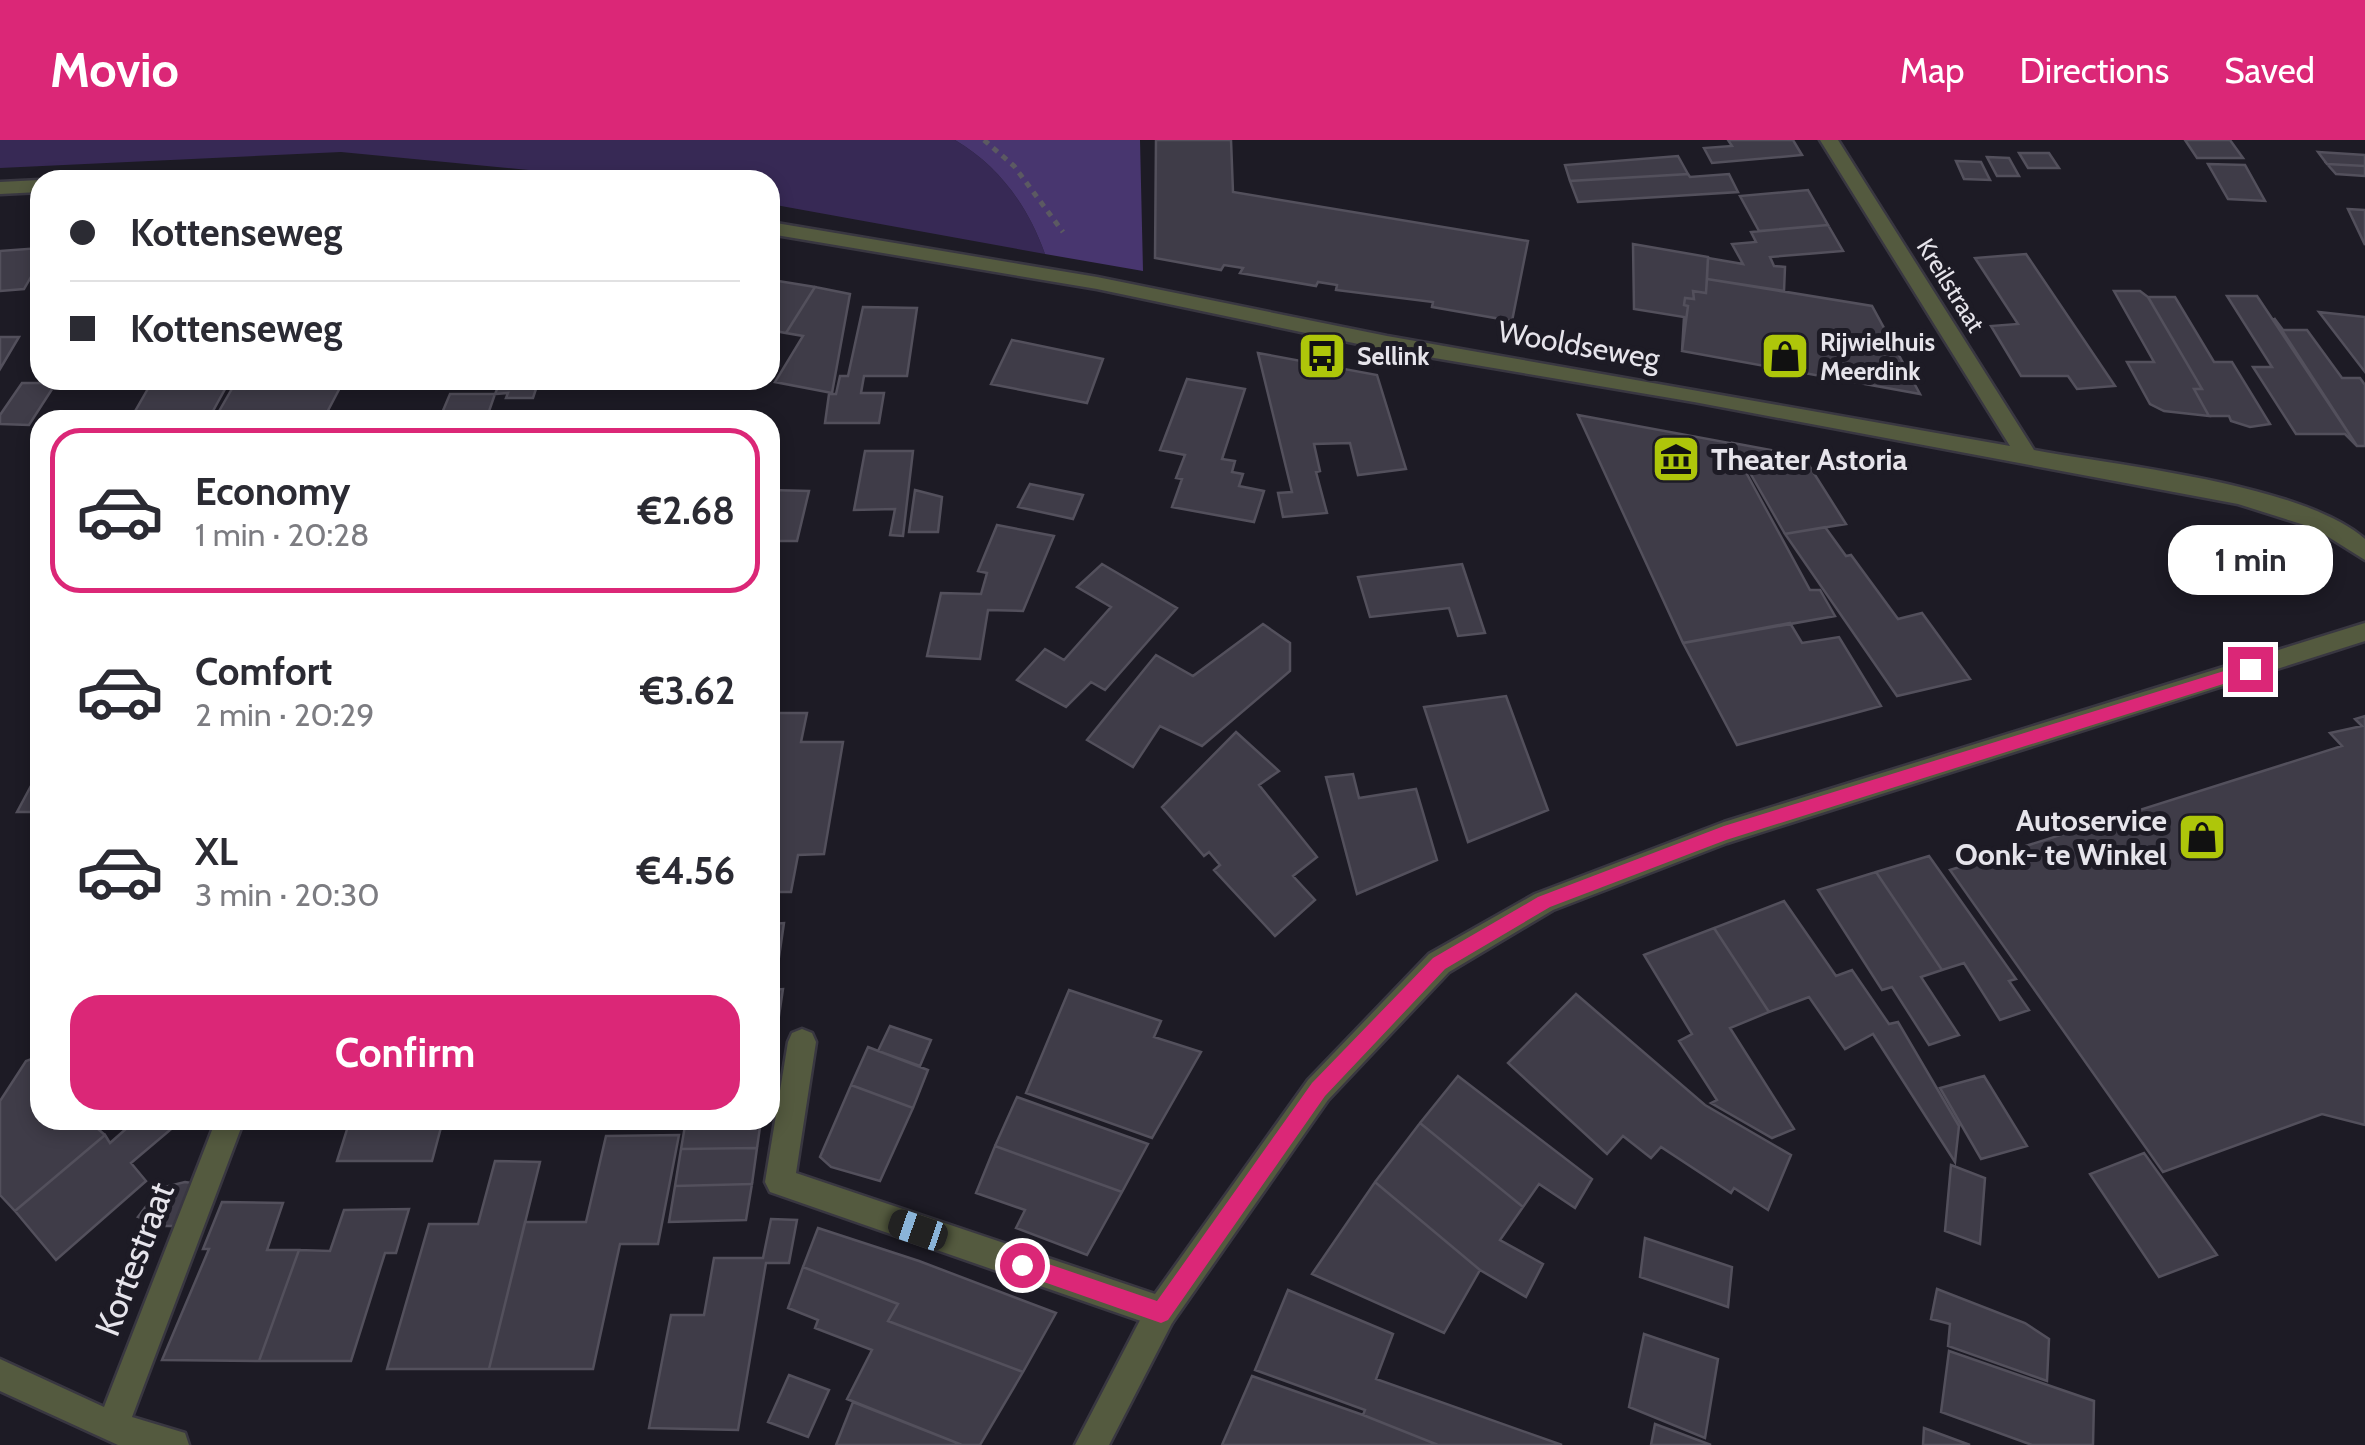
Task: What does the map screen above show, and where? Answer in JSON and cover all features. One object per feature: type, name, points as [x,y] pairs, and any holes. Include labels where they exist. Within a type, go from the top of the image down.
[{"type":"street","name":"Kreilstraat","points":[[1828,140],[2028,458]]},
{"type":"street","points":[[0,188],[30,186]]},
{"type":"street","name":"Wooldseweg","points":[[780,230],[1098,282],[1387,343],[1694,395],[2298,510],[2340,531],[2365,552]]},
{"type":"street","points":[[1092,1445],[1161,1312],[1332,1076],[1439,963],[1544,902],[1724,833],[2365,632]]},
{"type":"street","points":[[802,1042],[780,1182],[1161,1312]]},
{"type":"street","name":"Kortestraat","points":[[112,1428],[226,1130]]},
{"type":"street","points":[[0,1376],[112,1428],[173,1445]]},
{"type":"path","points":[[984,140],[1014,166],[1098,282]]},
{"type":"shaded area","points":[[0,140],[955,140],[985,162],[1010,189],[1045,254],[780,206],[780,170],[528,170],[341,152],[0,168]]},
{"type":"shaded area","points":[[955,140],[1140,140],[1143,271],[1045,254],[1010,189],[985,162]]},
{"type":"building","points":[[1156,140],[1231,140],[1233,192],[1528,241],[1512,321],[1432,307],[1433,302],[1336,290],[1337,285],[1318,282],[1316,286],[1240,273],[1243,268],[1224,265],[1221,270],[1155,258]]},
{"type":"building","points":[[1728,140],[1793,140],[1802,155],[1712,163],[1704,148],[1732,146]]},
{"type":"building","points":[[2185,140],[2230,140],[2243,158],[2197,158]]},
{"type":"building","points":[[2318,152],[2365,155],[2365,166],[2327,164]]},
{"type":"building","points":[[2019,153],[2049,153],[2059,168],[2028,168]]},
{"type":"building","points":[[1678,156],[1688,174],[1570,181],[1565,165]]},
{"type":"building","points":[[1987,157],[2009,158],[2019,176],[1997,176]]},
{"type":"building","points":[[1956,161],[1981,162],[1990,180],[1964,179]]},
{"type":"building","points":[[2208,164],[2245,165],[2265,201],[2228,199]]},
{"type":"building","points":[[2327,164],[2365,166],[2365,176],[2336,174]]},
{"type":"building","points":[[1729,174],[1738,192],[1578,202],[1570,181]]},
{"type":"building","points":[[1808,190],[1828,225],[1759,231],[1740,196]]},
{"type":"building","points":[[2348,209],[2365,210],[2365,245]]},
{"type":"building","points":[[1828,225],[1843,251],[1770,257],[1774,266],[1785,267],[1784,291],[1707,279],[1708,258],[1743,264],[1732,244],[1756,242],[1751,232]]},
{"type":"building","points":[[1633,244],[1708,257],[1706,293],[1693,291],[1694,299],[1685,298],[1684,305],[1688,306],[1682,351],[1684,317],[1634,309]]},
{"type":"building","points":[[30,249],[30,278],[24,289],[0,291],[0,251]]},
{"type":"building","points":[[2026,254],[2115,386],[2077,389],[2068,376],[2021,376],[1991,326],[2018,324],[1975,258]]},
{"type":"building","points":[[1707,279],[1872,306],[1920,394],[1682,351],[1688,306],[1684,305],[1685,298],[1694,299],[1693,291],[1706,293]]},
{"type":"building","points":[[780,281],[815,287],[786,333],[780,332]]},
{"type":"building","points":[[815,287],[850,294],[832,393],[780,383],[780,374],[803,336],[786,333]]},
{"type":"building","points":[[2114,291],[2140,291],[2148,297],[2202,389],[2194,389],[2209,416],[2164,411],[2150,404],[2127,362],[2154,362]]},
{"type":"building","points":[[2227,296],[2257,296],[2357,446],[2345,434],[2296,434],[2253,367],[2272,367]]},
{"type":"building","points":[[2148,297],[2175,297],[2214,362],[2232,362],[2270,424],[2250,427],[2231,421],[2229,416],[2209,416],[2194,389],[2202,389]]},
{"type":"building","points":[[863,307],[917,308],[907,376],[864,376],[861,393],[884,393],[879,423],[825,423],[829,394],[836,394],[840,376],[848,376]]},
{"type":"building","points":[[2319,312],[2365,317],[2365,372]]},
{"type":"building","points":[[2274,318],[2283,330],[2307,330],[2342,378],[2360,378],[2365,385],[2365,446],[2357,446]]},
{"type":"building","points":[[0,337],[19,337],[0,369]]},
{"type":"building","points":[[1012,340],[1103,359],[1087,403],[991,384]]},
{"type":"building","points":[[1258,353],[1377,375],[1406,469],[1358,475],[1350,443],[1314,444],[1320,471],[1316,472],[1327,513],[1283,517],[1278,493],[1292,492]]},
{"type":"building","points":[[1187,379],[1245,389],[1222,459],[1235,461],[1232,472],[1243,474],[1239,486],[1264,491],[1254,522],[1172,507],[1182,479],[1176,478],[1185,455],[1160,450]]},
{"type":"building","points":[[22,383],[30,383],[30,390],[52,390],[39,410],[30,410],[29,425],[0,424],[0,415]]},
{"type":"building","points":[[147,390],[224,390],[214,410],[136,410]]},
{"type":"building","points":[[231,390],[339,390],[328,410],[220,410]]},
{"type":"building","points":[[497,390],[536,390],[533,398],[495,394]]},
{"type":"building","points":[[450,394],[495,394],[489,410],[443,410]]},
{"type":"building","points":[[1578,415],[1730,443],[1810,590],[1820,590],[1835,616],[1683,643]]},
{"type":"building","points":[[1733,443],[1803,456],[1846,524],[1785,534]]},
{"type":"building","points":[[865,451],[913,451],[903,536],[890,535],[895,509],[854,510]]},
{"type":"building","points":[[1030,484],[1083,495],[1073,519],[1018,507]]},
{"type":"building","points":[[780,490],[809,491],[797,541],[780,541]]},
{"type":"building","points":[[915,490],[942,497],[938,532],[909,532]]},
{"type":"building","points":[[997,525],[1054,536],[1023,611],[988,610],[980,659],[927,656],[941,593],[981,594],[987,573],[978,571]]},
{"type":"building","points":[[1825,527],[1898,619],[1922,613],[1970,679],[1897,696],[1785,534]]},
{"type":"building","points":[[1102,564],[1177,608],[1105,690],[1091,682],[1066,707],[1017,680],[1045,649],[1064,660],[1111,607],[1077,587]]},
{"type":"building","points":[[1462,564],[1485,633],[1458,636],[1449,608],[1370,617],[1358,577]]},
{"type":"building","points":[[1790,623],[1802,643],[1839,637],[1881,706],[1737,745],[1683,643]]},
{"type":"building","points":[[1263,624],[1290,643],[1290,671],[1202,746],[1160,726],[1133,767],[1087,740],[1156,655],[1193,676]]},
{"type":"building","points":[[1506,696],[1548,810],[1468,842],[1424,707]]},
{"type":"building","points":[[780,713],[807,713],[801,742],[843,742],[824,854],[798,855],[791,892],[780,892]]},
{"type":"building","points":[[2365,716],[2365,1125],[2322,1114],[2163,1172],[1950,870],[2342,746],[2330,733],[2362,726],[2355,719]]},
{"type":"building","points":[[1236,732],[1279,771],[1259,785],[1317,857],[1293,876],[1315,900],[1275,936],[1214,870],[1220,865],[1209,852],[1204,856],[1162,807]]},
{"type":"building","points":[[1353,774],[1359,798],[1416,789],[1437,860],[1357,894],[1326,777]]},
{"type":"building","points":[[30,788],[30,812],[17,812]]},
{"type":"building","points":[[1929,856],[2016,979],[2009,981],[2029,1010],[2000,1020],[1964,963],[1942,970],[1876,872]]},
{"type":"building","points":[[1876,872],[1942,970],[1921,977],[1959,1035],[1929,1045],[1892,987],[1882,990],[1818,890]]},
{"type":"building","points":[[1784,901],[1836,976],[1852,970],[1889,1024],[1898,1022],[1959,1126],[1955,1162],[1873,1034],[1845,1049],[1809,997],[1769,1012],[1714,928]]},
{"type":"building","points":[[1714,928],[1769,1012],[1730,1028],[1794,1129],[1772,1138],[1711,1103],[1717,1100],[1679,1041],[1692,1034],[1644,955]]},
{"type":"building","points":[[1069,990],[1161,1021],[1154,1037],[1201,1052],[1152,1138],[1026,1093]]},
{"type":"building","points":[[1576,994],[1705,1105],[1791,1155],[1768,1210],[1734,1188],[1731,1193],[1661,1147],[1651,1158],[1623,1136],[1607,1154],[1508,1063]]},
{"type":"building","points":[[890,1026],[931,1040],[920,1066],[878,1051]]},
{"type":"building","points":[[868,1047],[928,1070],[913,1108],[851,1085]]},
{"type":"building","points":[[30,1060],[30,1130],[99,1130],[105,1135],[15,1211],[0,1195],[0,1101]]},
{"type":"building","points":[[1458,1076],[1592,1179],[1575,1208],[1539,1184],[1523,1207],[1420,1123]]},
{"type":"building","points":[[1984,1076],[2027,1146],[1981,1159],[1940,1088]]},
{"type":"building","points":[[851,1085],[913,1108],[880,1181],[831,1167],[820,1157]]},
{"type":"building","points":[[1017,1097],[1148,1144],[1122,1192],[995,1146]]},
{"type":"building","points":[[1420,1123],[1523,1207],[1500,1240],[1543,1264],[1526,1297],[1480,1270],[1375,1182]]},
{"type":"building","points":[[125,1130],[170,1130],[131,1163],[146,1181],[56,1260],[15,1211],[105,1135],[110,1143]]},
{"type":"building","points":[[347,1130],[440,1130],[432,1161],[337,1161]]},
{"type":"building","points":[[684,1130],[760,1130],[757,1148],[681,1149]]},
{"type":"building","points":[[679,1135],[658,1244],[620,1244],[593,1369],[489,1369],[525,1222],[586,1222],[606,1136]]},
{"type":"building","points":[[995,1146],[1122,1192],[1087,1255],[1016,1228],[1025,1210],[976,1193]]},
{"type":"building","points":[[757,1148],[752,1184],[675,1186],[681,1149]]},
{"type":"building","points":[[2144,1153],[2217,1255],[2159,1277],[2090,1174]]},
{"type":"building","points":[[495,1161],[540,1162],[489,1369],[387,1369],[429,1224],[478,1224]]},
{"type":"building","points":[[1951,1165],[1985,1178],[1980,1244],[1945,1231]]},
{"type":"building","points":[[1375,1182],[1480,1270],[1444,1333],[1312,1274]]},
{"type":"building","points":[[192,1183],[176,1226],[138,1217],[160,1188]]},
{"type":"building","points":[[752,1184],[746,1220],[669,1222],[675,1186]]},
{"type":"building","points":[[222,1202],[283,1203],[267,1250],[299,1250],[259,1361],[162,1360],[209,1249],[203,1249]]},
{"type":"building","points":[[409,1209],[396,1253],[385,1253],[351,1361],[259,1361],[299,1250],[330,1251],[344,1210]]},
{"type":"building","points":[[771,1219],[797,1220],[789,1263],[766,1263],[738,1430],[649,1428],[671,1315],[704,1315],[714,1258],[763,1258]]},
{"type":"building","points":[[818,1228],[1056,1313],[1023,1372],[888,1321],[898,1304],[803,1267]]},
{"type":"building","points":[[1645,1238],[1732,1267],[1728,1307],[1640,1277]]},
{"type":"building","points":[[803,1267],[898,1304],[888,1321],[1023,1372],[980,1445],[962,1445],[847,1399],[872,1350],[815,1328],[818,1320],[788,1308]]},
{"type":"building","points":[[1937,1289],[2025,1323],[2049,1339],[2047,1381],[1948,1346],[1950,1324],[1931,1319]]},
{"type":"building","points":[[1288,1290],[1393,1334],[1376,1379],[1562,1445],[1438,1445],[1363,1415],[1365,1410],[1255,1370]]},
{"type":"building","points":[[1644,1334],[1718,1359],[1705,1438],[1629,1407]]},
{"type":"building","points":[[1949,1351],[2094,1401],[2093,1445],[2032,1445],[1941,1412]]},
{"type":"building","points":[[789,1375],[829,1390],[808,1437],[768,1422]]},
{"type":"building","points":[[1252,1376],[1363,1415],[1438,1445],[1222,1445]]},
{"type":"building","points":[[853,1402],[962,1445],[836,1445]]},
{"type":"building","points":[[1655,1424],[1711,1445],[1651,1445]]},
{"type":"building","points":[[1924,1428],[1970,1445],[1923,1445]]},
{"type":"place","name":"Sellink","points":[[1322,356]]},
{"type":"place","name":"Rijwielhuis Meerdink","points":[[1785,356]]},
{"type":"place","name":"Theater Astoria","points":[[1676,459]]},
{"type":"place","name":"Autoservice Oonk- te Winkel","points":[[2202,837]]},
{"type":"route","points":[[1022,1265],[1161,1312],[1318,1090],[1439,963],[1544,902],[1724,833],[2250,669]]}]
